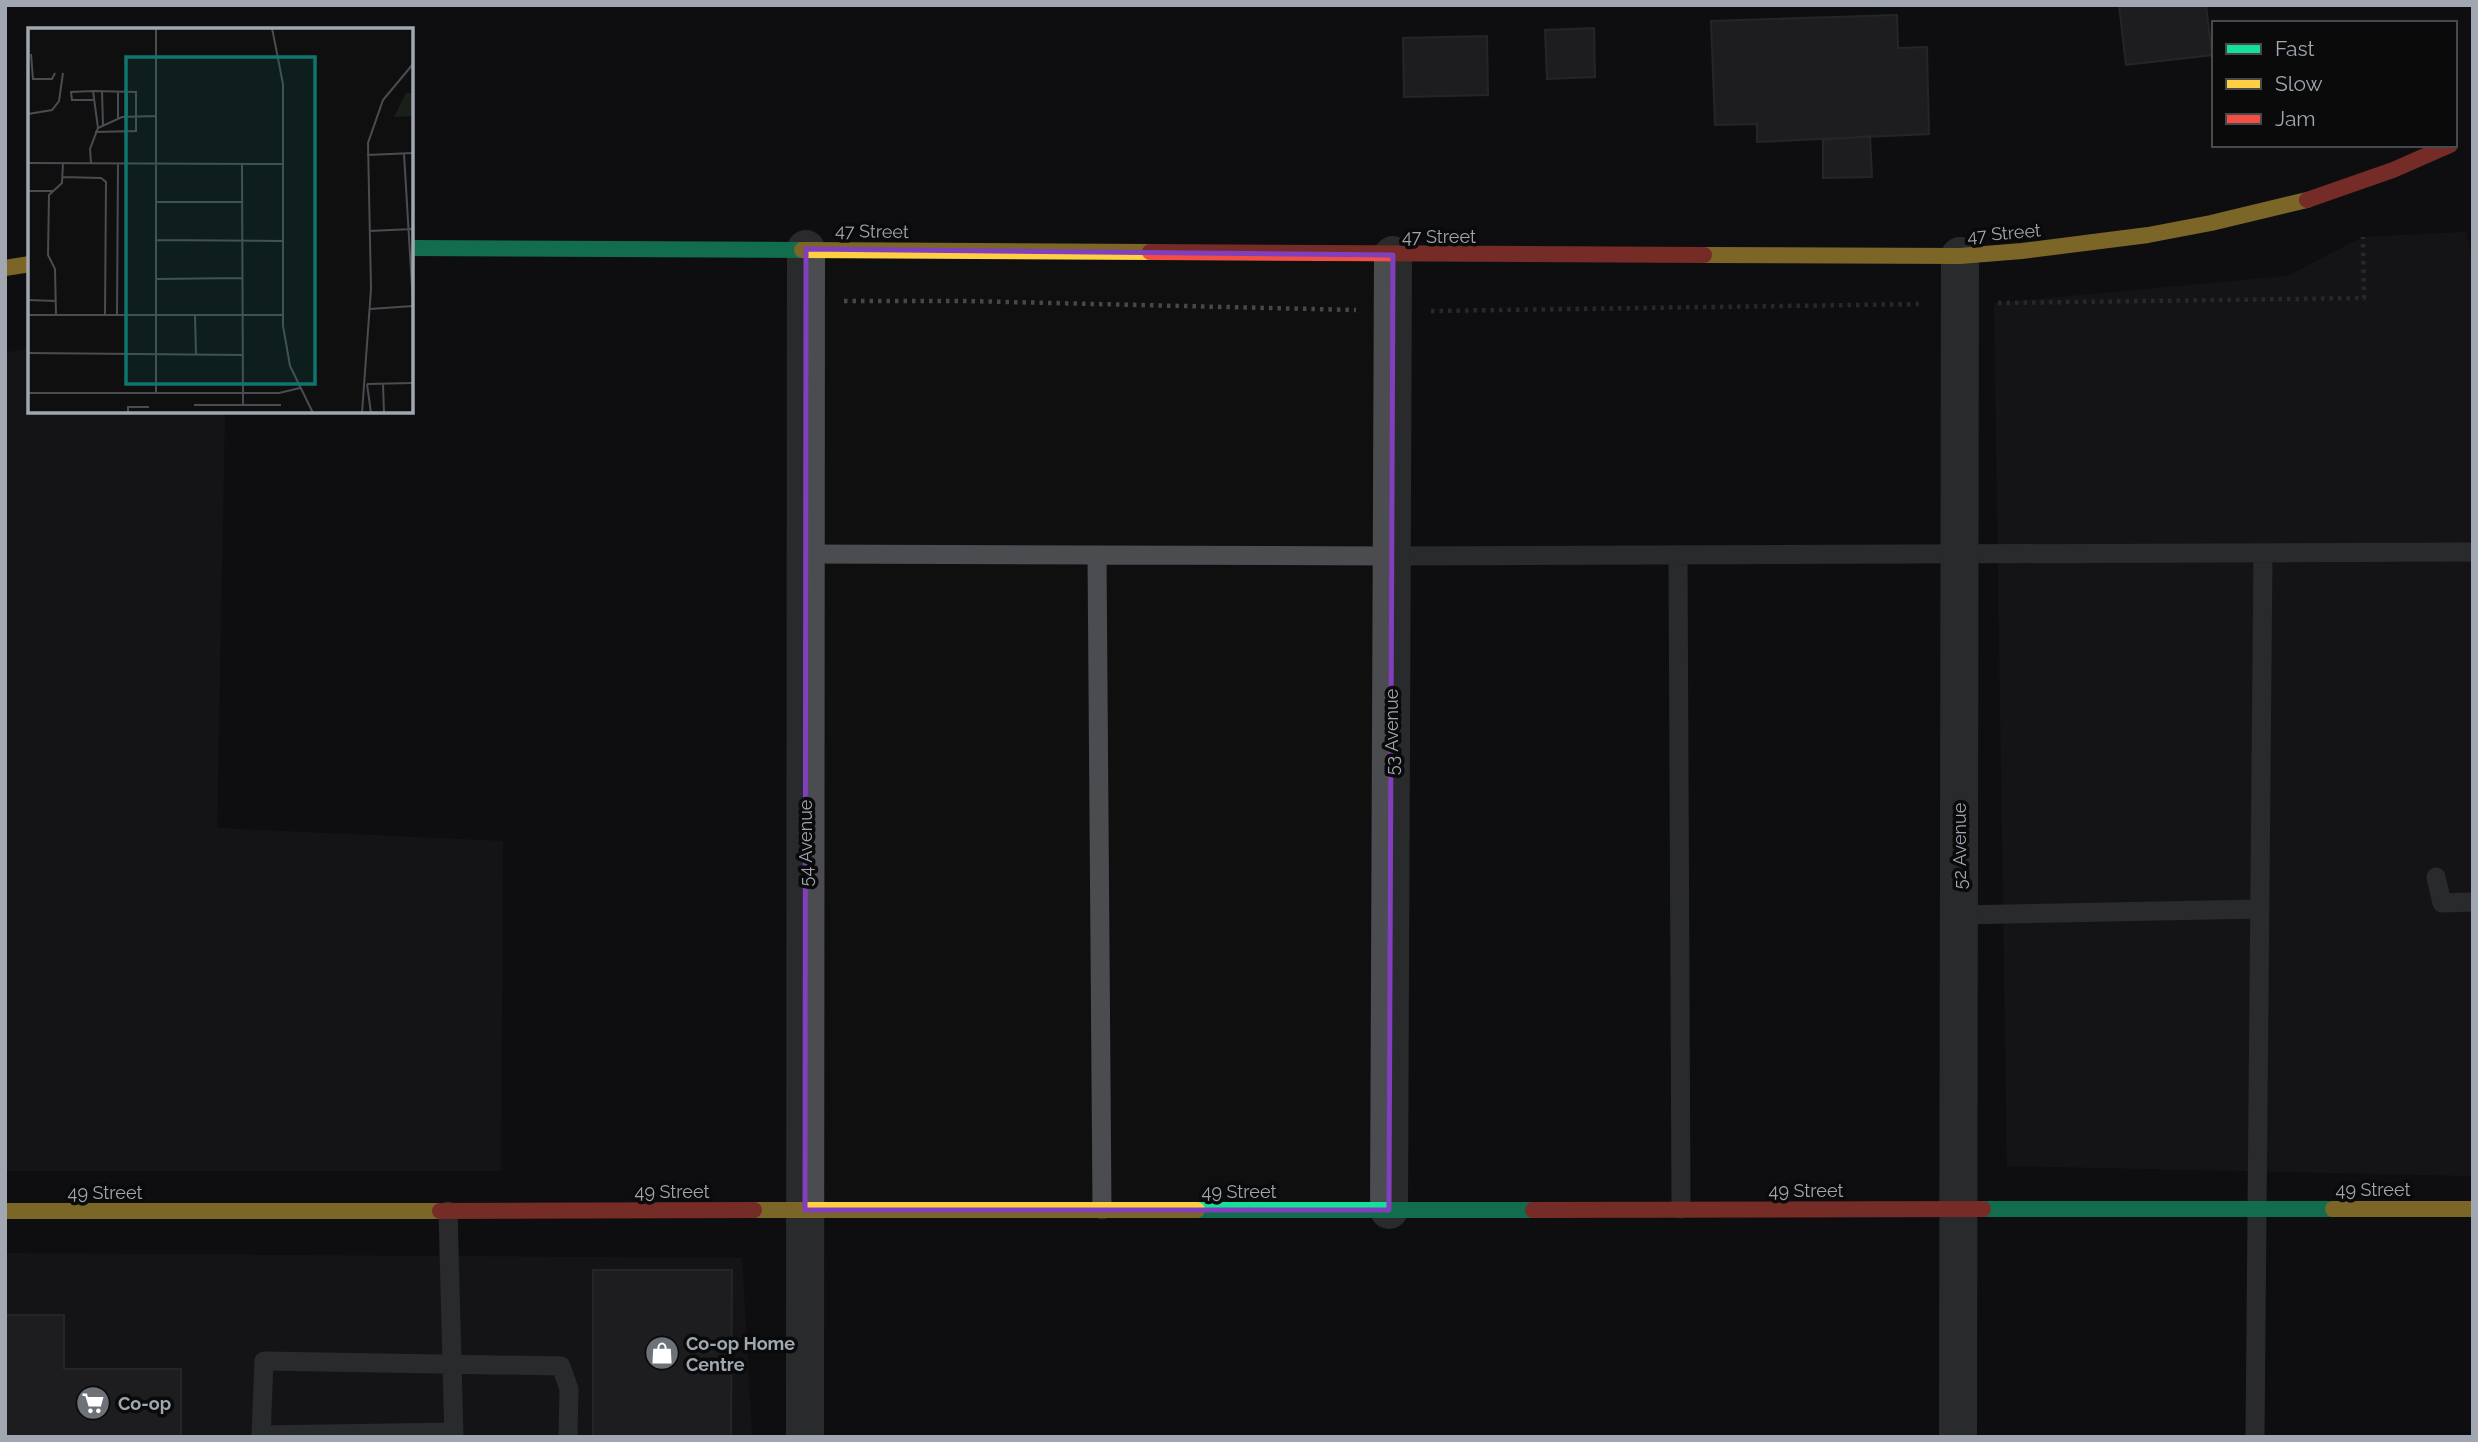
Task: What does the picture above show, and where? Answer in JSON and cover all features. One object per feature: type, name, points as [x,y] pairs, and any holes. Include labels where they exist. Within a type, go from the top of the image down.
[{"type":"street","name":"47 Street","points":[[413,248],[1960,256],[2042,250],[2222,221],[2345,190],[2414,164],[2447,147]]},
{"type":"street","name":"54 Avenue","points":[[805,1437],[806,249]]},
{"type":"street","name":"53 Avenue","points":[[1389,1210],[1393,255]]},
{"type":"street","name":"52 Avenue","points":[[1958,1437],[1960,256]]},
{"type":"street","points":[[5,268],[28,264]]},
{"type":"street","name":"49 Street","points":[[5,1211],[2473,1209]]},
{"type":"lane","points":[[806,555],[2473,552]]},
{"type":"lane","points":[[2255,1437],[2263,553]]},
{"type":"lane","points":[[1097,555],[1101,1210]]},
{"type":"lane","points":[[1678,555],[1681,1209]]},
{"type":"lane","points":[[2437,877],[2442,903],[2473,902]]},
{"type":"lane","points":[[1959,915],[2260,909]]},
{"type":"lane","points":[[448,1211],[452,1365],[454,1435],[261,1436],[264,1362],[452,1365],[561,1366],[569,1389],[568,1437]]},
{"type":"path","points":[[839,301],[979,301],[1393,310],[2364,298],[2363,237]]},
{"type":"highlighted area","points":[[806,249],[1393,255],[1389,1210],[805,1210]]},
{"type":"shaded area","points":[[2466,232],[2473,263],[2471,1176],[2007,1166],[1994,303],[2287,276],[2363,237]]},
{"type":"shaded area","points":[[28,348],[28,413],[225,413],[217,828],[503,841],[501,1171],[5,1171],[5,353]]},
{"type":"shaded area","points":[[5,1253],[742,1258],[752,1437],[5,1437]]},
{"type":"building","points":[[2119,5],[2206,5],[2212,55],[2126,65]]},
{"type":"building","points":[[1897,15],[1898,48],[1927,47],[1929,134],[1757,142],[1757,124],[1715,125],[1711,21]]},
{"type":"building","points":[[1594,28],[1595,77],[1547,79],[1545,30]]},
{"type":"building","points":[[1487,36],[1488,95],[1404,97],[1403,38]]},
{"type":"building","points":[[1870,136],[1872,177],[1823,178],[1823,140]]},
{"type":"building","name":"Co-op Home Centre","points":[[593,1270],[732,1270],[731,1437],[593,1437]]},
{"type":"building","name":"Co-op","points":[[5,1315],[64,1315],[64,1369],[181,1369],[181,1437],[5,1437]]},
{"type":"traffic: fast","points":[[413,248],[802,250]]},
{"type":"traffic: fast","points":[[1983,1209],[2333,1209]]},
{"type":"traffic: fast","points":[[1197,1210],[1533,1210]]},
{"type":"traffic: slow","points":[[1704,255],[1960,256],[2022,251],[2148,235],[2307,200]]},
{"type":"traffic: slow","points":[[802,250],[1150,252]]},
{"type":"traffic: slow","points":[[5,268],[28,264]]},
{"type":"traffic: slow","points":[[2333,1209],[2473,1209]]},
{"type":"traffic: slow","points":[[754,1210],[1197,1210]]},
{"type":"traffic: slow","points":[[5,1211],[440,1211]]},
{"type":"traffic: jam","points":[[2307,200],[2393,170],[2445,147]]},
{"type":"traffic: jam","points":[[1150,252],[1704,255]]},
{"type":"traffic: jam","points":[[1533,1210],[1983,1209]]},
{"type":"traffic: jam","points":[[440,1211],[754,1210]]},
{"type":"place","name":"Co-op Home Centre","points":[[662,1353]]},
{"type":"place","name":"Co-op","points":[[93,1403]]}]
